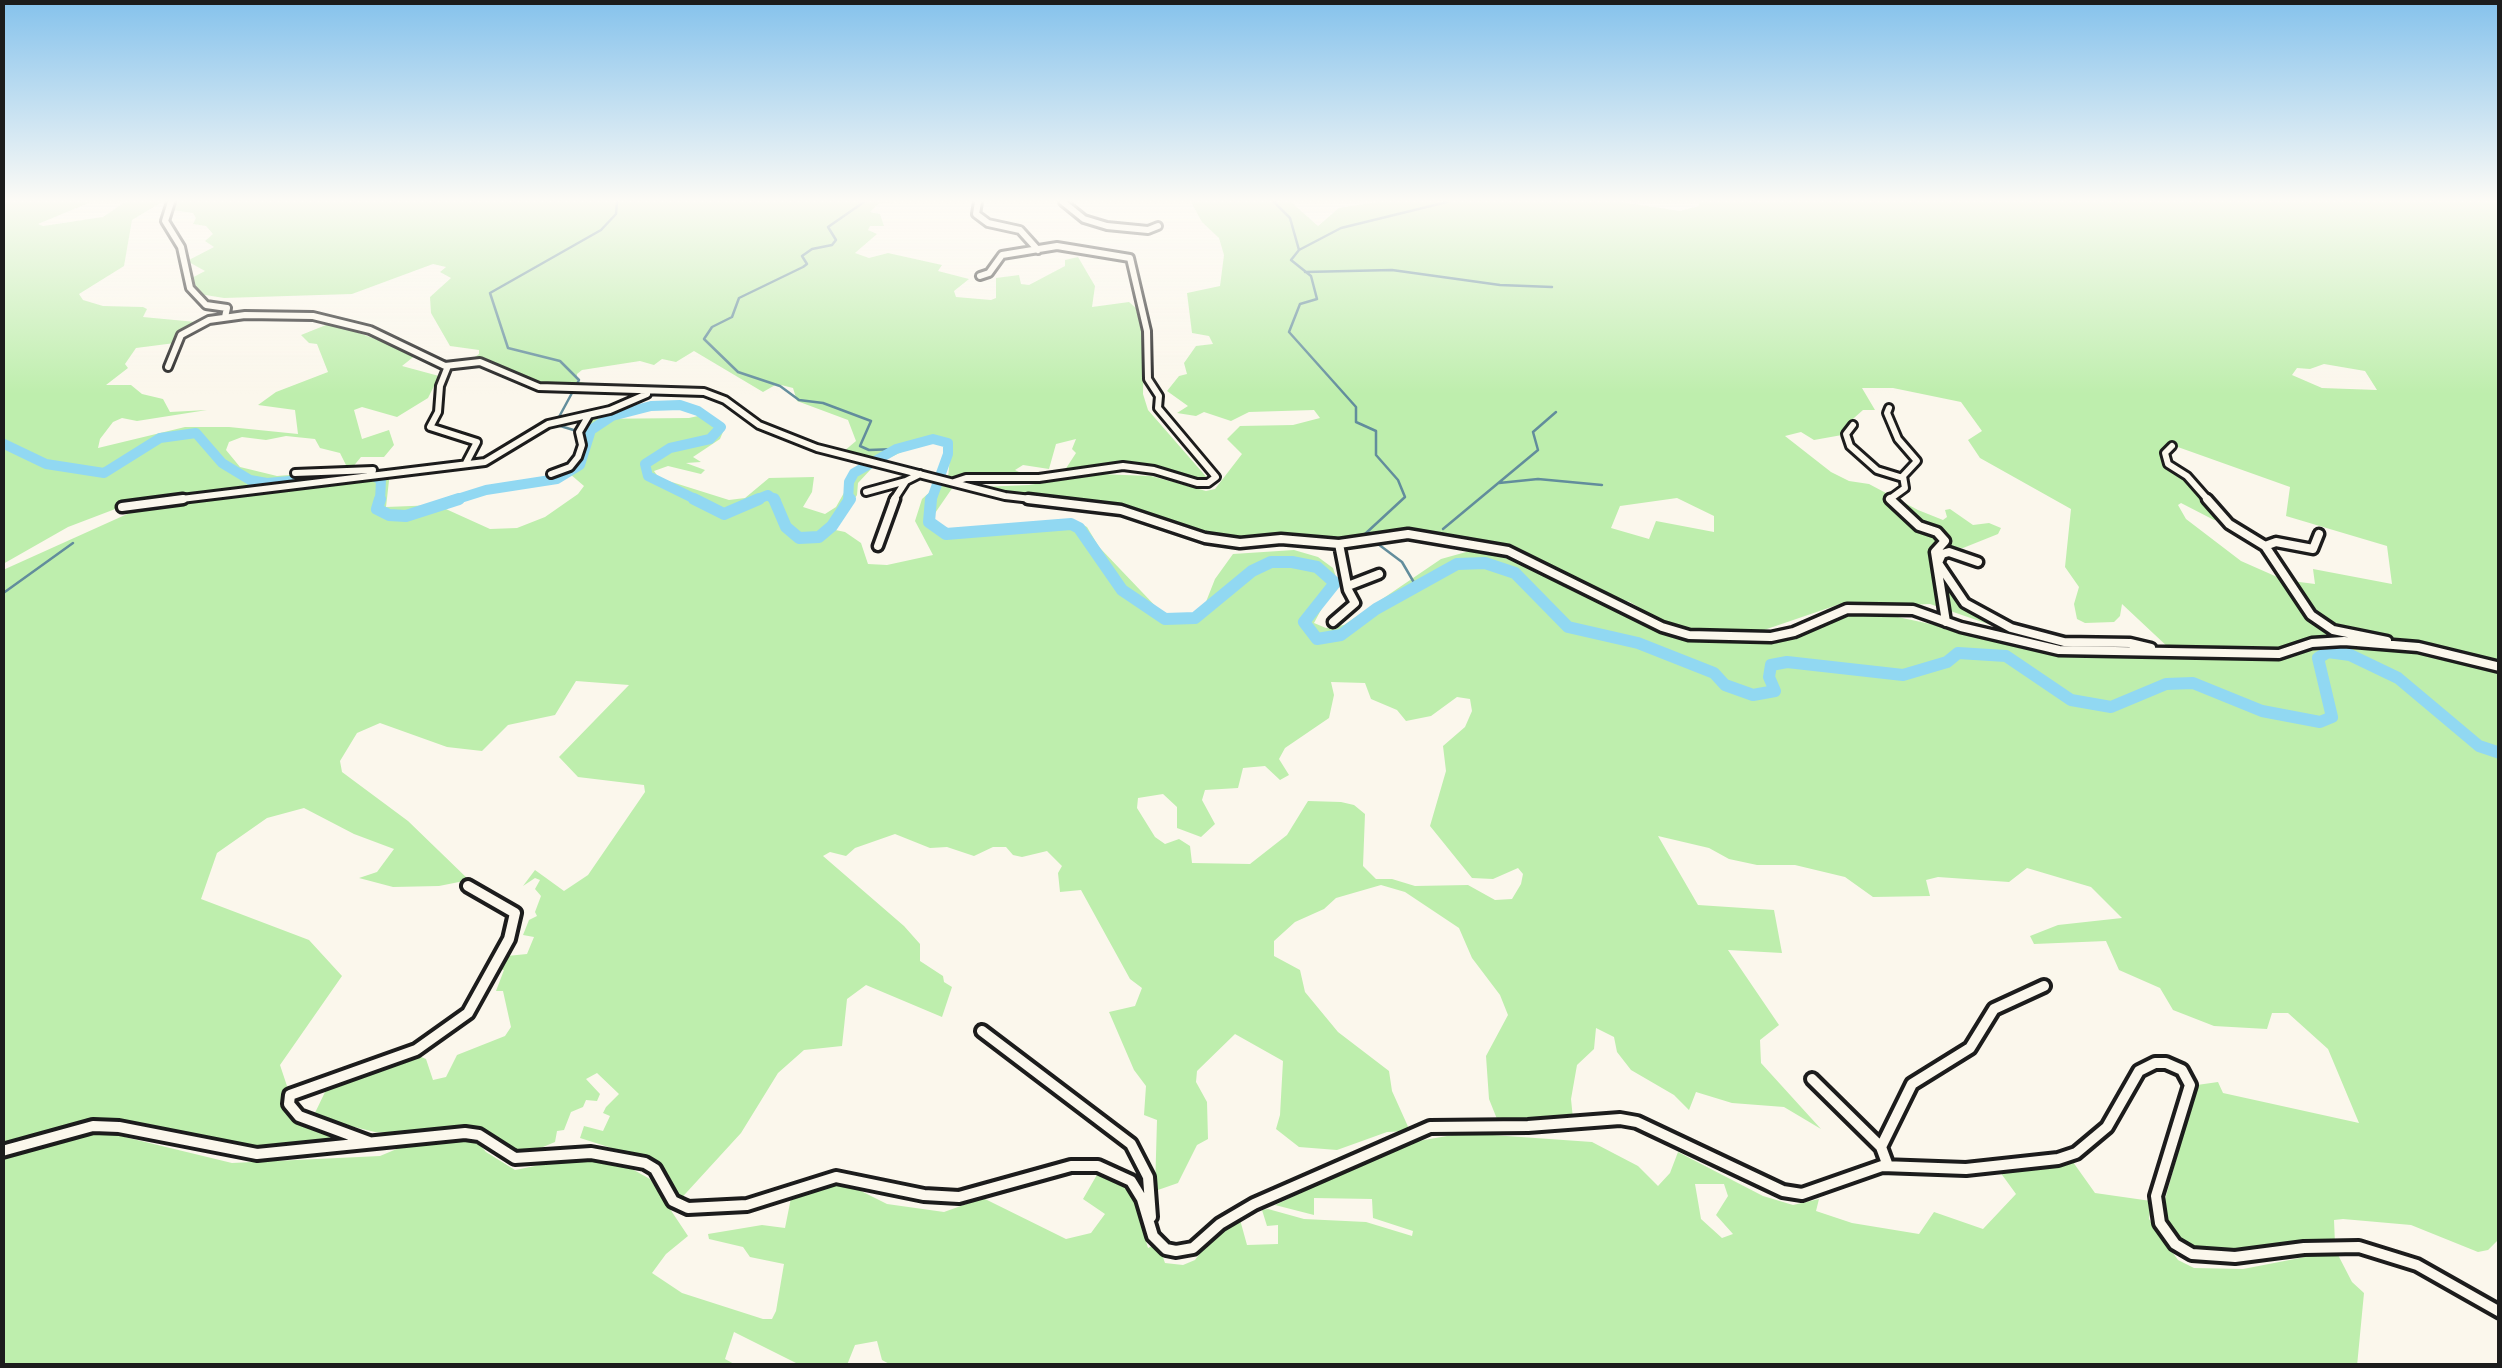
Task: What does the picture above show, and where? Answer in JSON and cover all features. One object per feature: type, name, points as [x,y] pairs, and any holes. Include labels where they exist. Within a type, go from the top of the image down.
[{"type":"street","points":[[185,266],[190,288],[206,304],[228,309],[224,316]]},
{"type":"street","points":[[980,276],[989,274],[995,266]]},
{"type":"street","points":[[952,481],[1039,478],[1124,466],[1197,483],[1216,478],[1158,408],[1159,396],[1148,379],[1146,330],[1132,266]]},
{"type":"street","points":[[168,367],[182,335],[199,323],[224,316],[299,314],[334,320],[370,330],[448,366],[480,362],[539,387],[712,395],[759,425],[789,438],[874,463],[1034,500],[1121,510],[1225,542],[1281,539],[1340,544],[1408,534],[1508,551],[1662,626],[1688,634],[1771,637],[1794,632],[1848,609],[1912,610],[2059,650],[2279,654],[2322,640],[2396,645],[2500,667]]},
{"type":"street","points":[[448,366],[430,427],[477,442],[466,463]]},
{"type":"street","points":[[627,401],[631,391]]},
{"type":"street","points":[[122,507],[492,459],[548,424],[589,415],[656,391]]},
{"type":"street","points":[[1890,408],[1887,413],[1898,439],[1917,463],[1903,478]]},
{"type":"street","points":[[552,474],[566,469],[578,457],[582,445],[579,432],[589,415]]},
{"type":"street","points":[[1853,424],[1846,434],[1850,446],[1877,470],[1903,478]]},
{"type":"street","points":[[2172,446],[2165,454],[2168,464],[2187,476],[2229,524],[2265,546],[2302,606],[2322,624],[2396,645]]},
{"type":"street","points":[[295,473],[412,468]]},
{"type":"street","points":[[866,492],[920,474]]},
{"type":"street","points":[[1903,478],[1906,486],[1890,499],[1919,526],[1937,532],[1945,541],[1935,552],[1946,622]]},
{"type":"street","points":[[878,546],[891,504],[906,481]]},
{"type":"street","points":[[2265,546],[2273,542],[2312,549],[2319,534]]},
{"type":"street","points":[[1332,622],[1355,603],[1340,544]]},
{"type":"street","points":[[1938,563],[1946,552],[1978,562]]},
{"type":"street","points":[[1938,563],[1965,603],[2011,628],[2064,642],[2130,642],[2160,651]]},
{"type":"street","points":[[1348,586],[1379,574]]},
{"type":"street","points":[[373,1144],[299,1116],[288,1104],[290,1095],[416,1050],[468,1013],[509,940],[515,913],[468,886]]},
{"type":"street","points":[[1881,1147],[1912,1084],[1970,1048],[1994,1009],[2044,986]]},
{"type":"street","points":[[982,1031],[1132,1144],[1148,1178],[1153,1236]]},
{"type":"street","points":[[2,1151],[93,1126],[119,1127],[258,1154],[478,1135],[515,1158],[591,1153],[634,1161],[655,1169],[673,1200],[688,1208],[747,1205],[836,1178],[924,1196],[959,1197],[1071,1166],[1098,1166],[1131,1181],[1142,1199],[1153,1236],[1166,1249],[1193,1248],[1236,1212],[1430,1127],[1637,1122],[1792,1193],[1810,1192],[1888,1166],[1966,1169],[2030,1164],[2076,1153],[2107,1126],[2139,1072],[2154,1063],[2166,1063],[2182,1070],[2190,1085],[2156,1196],[2160,1223],[2175,1244],[2192,1254],[2236,1258],[2304,1248],[2359,1247],[2416,1265],[2500,1312]]},
{"type":"street","points":[[1812,1079],[1881,1147],[1888,1166]]},
{"type":"green space","points":[[3,266],[124,266],[79,294],[83,300],[103,306],[143,307],[147,309],[143,317],[196,322],[175,343],[136,348],[125,364],[128,368],[106,385],[131,385],[142,394],[163,399],[170,412],[207,410],[137,421],[122,418],[113,422],[98,448],[185,427],[298,434],[295,410],[258,405],[276,392],[328,372],[317,344],[309,343],[301,335],[331,323],[417,354],[402,366],[439,376],[428,398],[397,417],[362,407],[354,410],[362,439],[389,430],[394,445],[384,457],[361,457],[347,474],[390,472],[386,507],[437,505],[490,529],[517,528],[545,517],[578,494],[584,486],[570,474],[581,464],[589,431],[585,419],[689,418],[707,414],[725,427],[720,439],[693,457],[701,462],[686,463],[705,470],[701,474],[668,466],[654,471],[659,478],[729,500],[745,498],[769,478],[814,477],[812,492],[803,507],[825,514],[836,507],[858,468],[872,468],[858,483],[857,495],[845,514],[826,528],[845,532],[861,543],[868,564],[887,565],[933,555],[915,521],[922,499],[940,483],[953,487],[931,519],[937,524],[957,534],[1065,520],[1078,522],[1087,527],[1099,547],[1162,613],[1186,620],[1200,617],[1215,579],[1233,554],[1294,550],[1318,557],[1333,568],[1337,580],[1314,623],[1326,628],[1344,625],[1441,559],[1477,549],[1509,555],[1687,636],[1765,644],[1856,612],[1879,613],[2066,653],[2127,651],[2277,659],[2294,657],[2322,642],[2393,646],[2499,670],[2500,1238],[2488,1250],[2478,1252],[2411,1225],[2343,1219],[2334,1220],[2335,1244],[2268,1244],[2206,1256],[2187,1254],[2173,1237],[2162,1210],[2197,1085],[2218,1082],[2223,1093],[2359,1123],[2328,1049],[2288,1013],[2272,1013],[2267,1029],[2214,1026],[2173,1010],[2160,988],[2119,970],[2106,941],[2034,944],[2030,936],[2058,925],[2122,918],[2091,887],[2027,868],[2009,882],[1938,877],[1926,880],[1930,896],[1873,897],[1845,877],[1795,865],[1757,865],[1729,859],[1709,848],[1658,836],[1698,905],[1774,910],[1782,953],[1728,950],[1779,1025],[1760,1040],[1761,1063],[1821,1129],[1784,1107],[1732,1103],[1696,1092],[1689,1110],[1674,1095],[1631,1070],[1617,1052],[1614,1037],[1596,1028],[1594,1049],[1577,1065],[1571,1099],[1573,1119],[1499,1124],[1489,1099],[1486,1056],[1508,1015],[1500,995],[1472,958],[1459,928],[1405,892],[1381,885],[1336,898],[1324,909],[1295,922],[1274,941],[1274,956],[1300,970],[1305,992],[1338,1032],[1389,1071],[1392,1091],[1410,1131],[1387,1132],[1337,1150],[1299,1147],[1276,1129],[1283,1061],[1235,1034],[1197,1071],[1196,1082],[1207,1102],[1208,1139],[1197,1145],[1178,1183],[1155,1191],[1157,1120],[1144,1115],[1146,1086],[1134,1070],[1109,1012],[1135,1006],[1142,988],[1130,979],[1081,890],[1060,892],[1058,873],[1062,866],[1047,851],[1022,857],[1013,855],[1006,847],[993,847],[974,856],[947,847],[930,848],[895,834],[855,848],[846,856],[830,852],[823,856],[904,926],[920,944],[920,961],[952,987],[942,1017],[866,985],[847,999],[842,1046],[804,1050],[778,1073],[741,1133],[676,1204],[656,1171],[640,1157],[580,1138],[584,1126],[603,1131],[610,1116],[603,1113],[619,1094],[597,1073],[586,1079],[600,1094],[597,1101],[586,1100],[583,1107],[571,1112],[564,1130],[557,1131],[555,1142],[524,1155],[511,1156],[479,1128],[452,1126],[405,1134],[375,1132],[313,1117],[326,1090],[414,1054],[426,1059],[433,1080],[446,1077],[457,1055],[505,1036],[511,1027],[503,991],[496,991],[504,970],[498,969],[507,956],[527,954],[534,937],[523,935],[529,920],[537,916],[541,896],[535,889],[540,880],[535,878],[523,886],[535,870],[564,891],[588,875],[645,792],[644,785],[578,777],[559,757],[629,685],[576,681],[555,715],[508,725],[482,751],[447,747],[380,723],[357,733],[340,761],[342,772],[408,821],[469,880],[439,886],[393,887],[359,878],[377,872],[394,849],[304,808],[267,818],[217,853],[201,899],[309,940],[342,976],[280,1065],[287,1086],[282,1099],[294,1120],[370,1136],[276,1153],[102,1122],[75,1124],[3,1149],[3,570],[145,506],[235,492],[190,493],[131,503],[68,527],[3,564]],"holes":[[[242,437],[315,439],[320,448],[340,453],[346,465],[341,471],[277,476],[240,467],[226,450],[229,442]],[[1331,682],[1365,683],[1371,699],[1397,710],[1406,721],[1431,716],[1457,697],[1470,699],[1472,711],[1465,727],[1443,746],[1446,771],[1430,826],[1472,878],[1493,879],[1518,868],[1523,874],[1512,899],[1495,900],[1468,885],[1415,886],[1376,879],[1363,866],[1365,814],[1354,805],[1341,802],[1308,801],[1287,835],[1250,864],[1192,863],[1190,846],[1179,839],[1165,844],[1155,837],[1137,808],[1138,798],[1163,794],[1177,807],[1177,828],[1201,837],[1215,824],[1202,800],[1205,790],[1238,788],[1243,768],[1265,766],[1280,780],[1289,775],[1279,759],[1285,748],[1329,718],[1334,695]]]},
{"type":"green space","points":[[196,266],[428,266],[352,294],[224,298],[193,293],[186,281],[205,271]]},
{"type":"green space","points":[[441,266],[941,266],[938,271],[969,279],[954,291],[956,297],[991,300],[996,298],[996,278],[1019,275],[1021,284],[1029,285],[1065,266],[1083,266],[1095,286],[1092,307],[1129,302],[1136,308],[1144,342],[1143,394],[1148,410],[1209,480],[1203,486],[1167,475],[1158,467],[1107,465],[1063,473],[1076,453],[1072,449],[1076,439],[1056,444],[1049,469],[1023,465],[1015,470],[1027,476],[948,478],[951,446],[945,442],[917,445],[880,462],[843,452],[856,441],[848,420],[797,401],[793,388],[777,384],[763,392],[694,351],[676,362],[662,359],[654,365],[640,361],[582,370],[577,374],[577,381],[585,383],[580,389],[541,390],[508,373],[468,362],[479,350],[450,346],[431,313],[430,297],[451,278],[440,272],[446,267]]},
{"type":"green space","points":[[1223,266],[2499,266],[2499,666],[2437,648],[2360,640],[2280,650],[2170,649],[2122,604],[2120,616],[2114,622],[2085,623],[2077,619],[2074,604],[2079,587],[2065,567],[2071,509],[1980,458],[1968,440],[1982,431],[1961,402],[1893,388],[1862,388],[1875,410],[1863,410],[1845,426],[1842,435],[1814,440],[1801,432],[1785,436],[1849,481],[1869,484],[1943,520],[1947,517],[1945,510],[1950,509],[1973,525],[1989,523],[2001,528],[1998,534],[1963,548],[1948,547],[1935,553],[1948,586],[1972,610],[2022,634],[2142,647],[2049,645],[1930,604],[1858,607],[1843,603],[1764,630],[1686,630],[1664,623],[1630,602],[1588,589],[1524,555],[1449,535],[1403,532],[1342,541],[1279,536],[1229,538],[1174,528],[1124,509],[1017,496],[981,487],[1029,485],[1098,474],[1151,476],[1206,491],[1215,489],[1242,454],[1227,439],[1240,426],[1293,425],[1320,418],[1314,410],[1249,412],[1231,421],[1204,412],[1196,416],[1177,413],[1188,406],[1167,391],[1179,376],[1187,374],[1184,363],[1196,346],[1213,344],[1209,336],[1192,333],[1187,293],[1220,286]],"holes":[[[2324,364],[2365,371],[2377,390],[2322,388],[2292,375],[2297,368]],[[2175,446],[2290,487],[2286,516],[2387,546],[2392,584],[2313,569],[2315,584],[2284,580],[2241,561],[2186,519],[2178,505],[2181,503],[2214,520],[2224,520],[2166,459],[2165,453]],[[1677,498],[1714,516],[1714,532],[1656,521],[1649,539],[1611,528],[1620,506]]]},
{"type":"green space","points":[[104,1132],[232,1163],[380,1156],[411,1143],[461,1137],[475,1139],[486,1152],[515,1170],[570,1159],[602,1161],[632,1169],[650,1179],[688,1236],[666,1254],[652,1273],[682,1293],[763,1319],[772,1319],[776,1311],[784,1264],[750,1257],[743,1247],[709,1239],[708,1234],[762,1225],[785,1228],[791,1198],[821,1188],[845,1183],[887,1204],[944,1212],[983,1198],[1066,1239],[1091,1233],[1105,1214],[1083,1199],[1098,1173],[1130,1187],[1148,1248],[1158,1243],[1165,1263],[1183,1265],[1195,1260],[1222,1224],[1239,1216],[1247,1245],[1278,1244],[1278,1225],[1267,1226],[1262,1210],[1268,1209],[1304,1219],[1366,1222],[1412,1236],[1413,1231],[1373,1218],[1372,1199],[1314,1198],[1314,1215],[1275,1205],[1407,1143],[1464,1133],[1592,1142],[1638,1166],[1658,1186],[1670,1173],[1678,1152],[1763,1196],[1793,1205],[1819,1199],[1816,1211],[1852,1223],[1919,1234],[1934,1212],[1983,1229],[2016,1194],[2000,1172],[2068,1155],[2095,1193],[2151,1201],[2149,1219],[2178,1260],[2194,1268],[2243,1269],[2336,1251],[2352,1282],[2364,1293],[2357,1366],[893,1366],[882,1360],[877,1341],[855,1345],[847,1365],[802,1366],[734,1332],[725,1359],[736,1365],[3,1365],[2,1159],[77,1133]],"holes":[[[1695,1184],[1724,1184],[1728,1196],[1716,1215],[1733,1234],[1722,1238],[1701,1219]]]},
{"type":"waterway","points":[[538,266],[490,293],[508,348],[560,361],[579,380],[559,417]]},
{"type":"waterway","points":[[805,266],[739,298],[732,317],[712,327],[704,339],[738,372],[780,386],[799,400],[823,403],[871,421],[860,446],[869,450],[896,449]]},
{"type":"waterway","points":[[1298,266],[1306,272]]},
{"type":"waterway","points":[[1306,272],[1392,270],[1500,285],[1552,287]]},
{"type":"waterway","points":[[1306,272],[1311,276],[1317,299],[1300,304],[1289,332],[1356,407],[1356,422],[1376,431],[1376,455],[1398,480],[1405,497],[1365,534]]},
{"type":"waterway","points":[[451,501],[486,490],[557,479],[580,465],[591,430],[612,416],[651,406],[680,405],[698,411],[721,427],[710,439],[670,448],[645,464],[648,476],[699,501]]},
{"type":"waterway","points":[[1443,529],[1538,450],[1533,432],[1556,412]]},
{"type":"waterway","points":[[557,425],[590,435]]},
{"type":"waterway","points":[[2,443],[46,464],[104,473],[160,438],[196,433],[222,463],[250,480],[267,483],[370,474],[381,480],[380,501]]},
{"type":"waterway","points":[[848,501],[849,482],[854,473],[896,449],[933,439],[948,443],[948,454],[931,501]]},
{"type":"waterway","points":[[1499,483],[1538,479],[1602,485]]},
{"type":"waterway","points":[[753,501],[768,495],[774,500]]},
{"type":"waterway","points":[[380,499],[377,509],[389,515],[406,516],[459,499]]},
{"type":"waterway","points":[[694,499],[724,514],[759,499]]},
{"type":"waterway","points":[[774,500],[786,527],[799,538],[819,537],[832,526],[850,499]]},
{"type":"waterway","points":[[931,499],[929,522],[946,534],[1071,524],[1079,528],[1122,590],[1165,619],[1195,618],[1252,571],[1271,562],[1292,562],[1317,567],[1335,583],[1304,622],[1317,639],[1341,635],[1376,609],[1457,564],[1485,563],[1515,573],[1568,627],[1638,643],[1714,673],[1725,685],[1753,695],[1775,691],[1769,677],[1771,665],[1787,662],[1903,675],[1947,662],[1958,653],[2006,656],[2071,700],[2111,707],[2166,684],[2193,683],[2262,711],[2320,722],[2332,717],[2318,658],[2328,652],[2350,655],[2398,678],[2479,746],[2500,753]]},
{"type":"waterway","points":[[1374,541],[1402,562],[1416,586]]},
{"type":"waterway","points":[[2,594],[73,543]]}]
